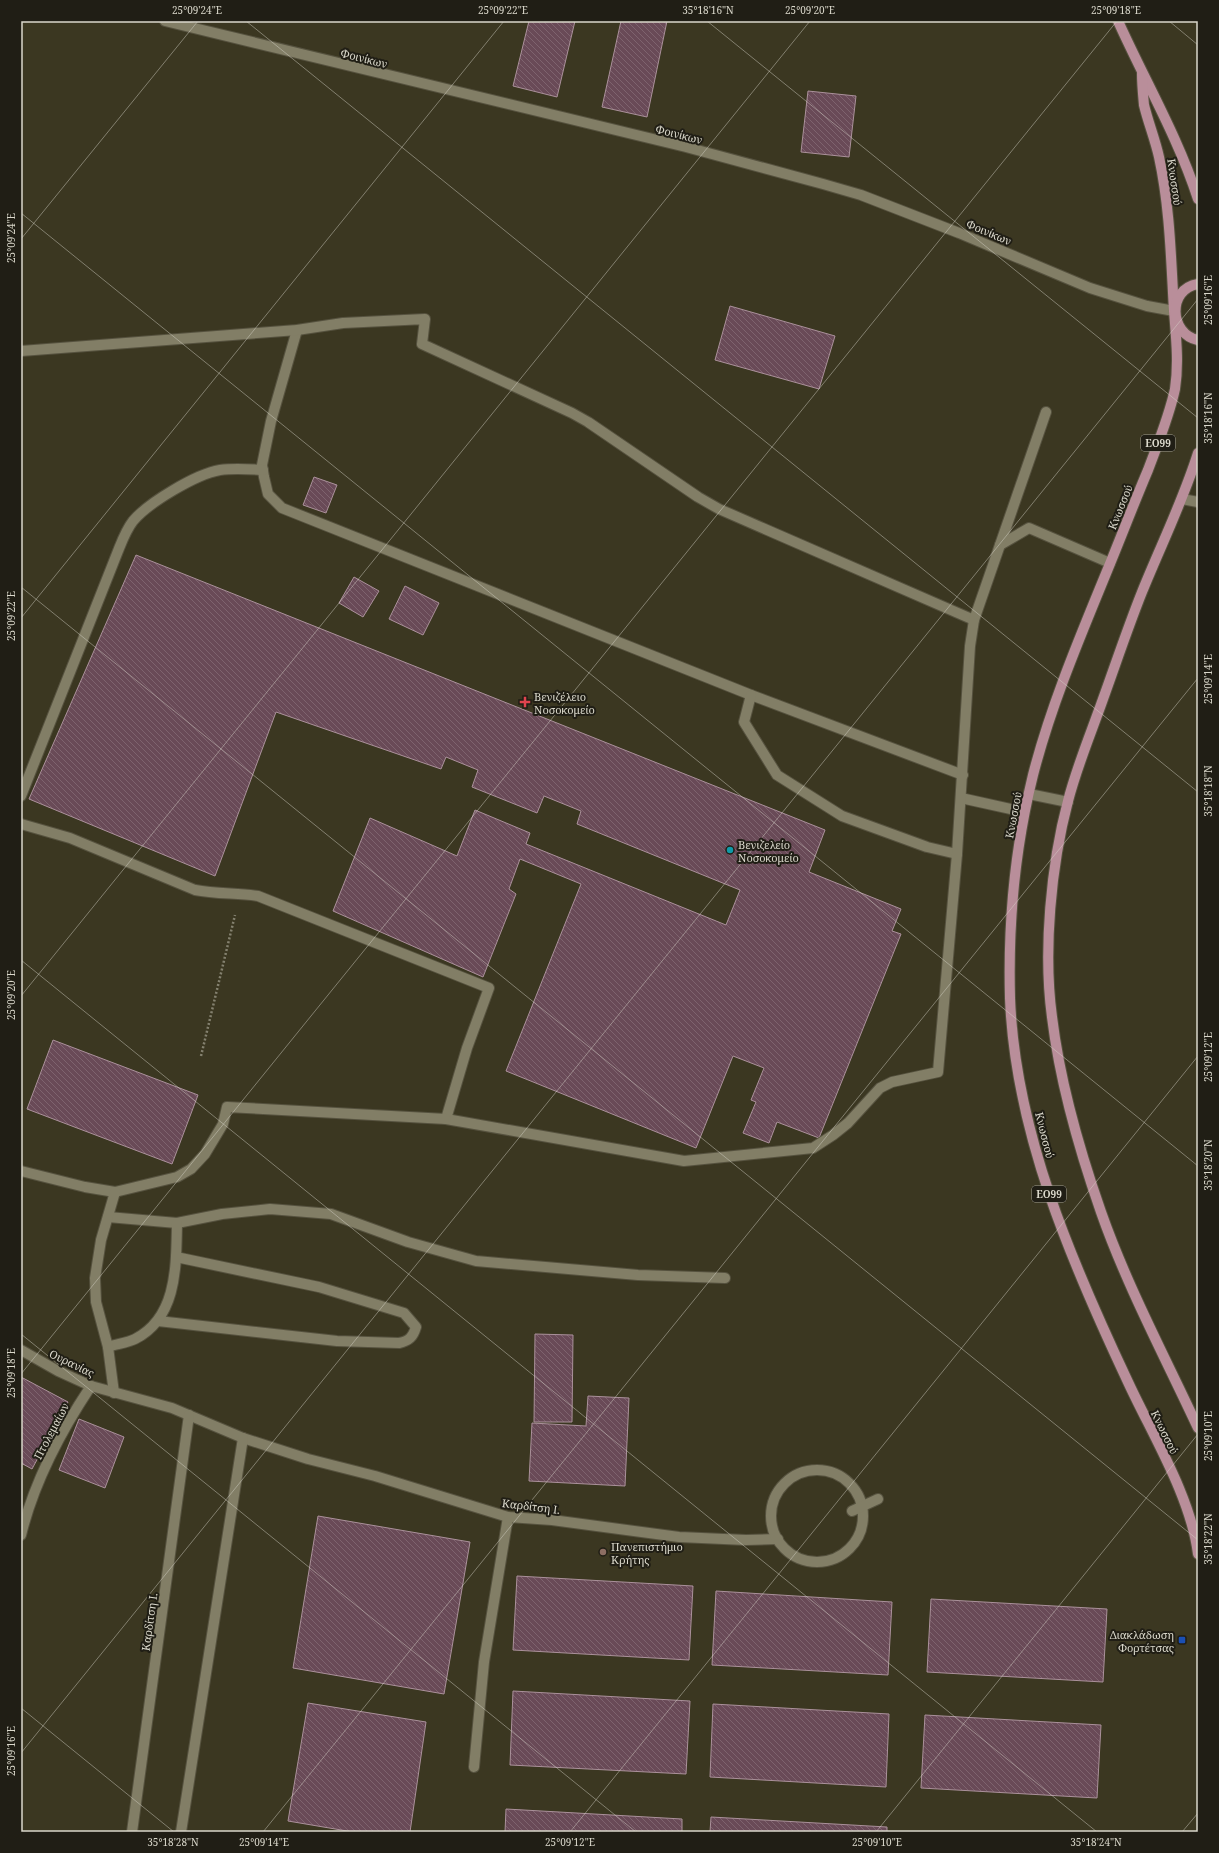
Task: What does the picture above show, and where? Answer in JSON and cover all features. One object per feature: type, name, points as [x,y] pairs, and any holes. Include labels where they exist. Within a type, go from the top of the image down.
[{"type":"main road","name":"Κνωσσού","points":[[1118,21],[1142,74],[1157,100],[1179,148],[1198,199]]},
{"type":"main road","name":"Κνωσσού","points":[[1142,74],[1144,104],[1159,158],[1169,228],[1177,361],[1176,384],[1161,436],[1057,700],[1039,752],[1024,812],[1018,852],[1010,945],[1010,1000],[1020,1081],[1032,1134],[1048,1191],[1072,1257],[1112,1348],[1181,1494],[1193,1526],[1198,1554]]},
{"type":"main road","name":"ΕΟ99","points":[[1198,284],[1185,290],[1177,302],[1174,311],[1180,326],[1190,337],[1198,340]]},
{"type":"main road","points":[[1198,453],[1182,500],[1130,624],[1083,752],[1068,802],[1056,866],[1050,936],[1050,1002],[1059,1065],[1070,1114],[1101,1213],[1134,1293],[1198,1428]]},
{"type":"street","name":"Φοινίκων","points":[[165,21],[686,147],[860,195],[959,232],[1090,288],[1147,306],[1174,311]]},
{"type":"street","points":[[21,351],[297,330],[342,323],[425,319],[422,344],[572,413],[588,422],[698,497],[719,509],[974,620]]},
{"type":"street","points":[[297,330],[268,436],[263,470],[268,494],[282,508],[292,514],[752,695],[963,775]]},
{"type":"street","points":[[21,1171],[85,1187],[115,1192],[177,1177],[192,1169],[214,1141],[223,1124],[227,1107],[446,1119],[684,1161],[813,1148],[848,1123],[880,1088],[892,1082],[938,1072],[963,775],[970,646],[974,620],[1046,412]]},
{"type":"street","points":[[21,796],[118,551],[132,522],[151,505],[195,478],[219,470],[263,470]]},
{"type":"street","points":[[1182,500],[1198,502]]},
{"type":"street","points":[[1000,544],[1029,528],[1110,563]]},
{"type":"street","points":[[752,695],[744,722],[778,775],[842,816],[927,847],[957,854]]},
{"type":"street","points":[[1028,794],[1068,802]]},
{"type":"street","points":[[961,798],[1024,812]]},
{"type":"street","points":[[21,824],[70,838],[195,890],[210,893],[240,893],[258,896],[489,988],[466,1048],[446,1119]]},
{"type":"street","points":[[114,1393],[108,1347],[96,1302],[95,1278],[101,1240],[115,1192]]},
{"type":"street","points":[[108,1217],[176,1223],[222,1214],[270,1209],[331,1214],[408,1242],[476,1261],[638,1275],[725,1278]]},
{"type":"street","points":[[108,1347],[135,1339],[158,1321],[171,1297],[176,1257],[176,1223]]},
{"type":"street","points":[[158,1321],[337,1341],[399,1343],[407,1341],[414,1334],[416,1327],[404,1313],[319,1287],[176,1257]]},
{"type":"street","name":"Ουρανίας","points":[[21,1350],[58,1371],[91,1386],[114,1393]]},
{"type":"street","name":"Πτολεμαίων","points":[[21,1535],[27,1514],[41,1478],[71,1417],[91,1386]]},
{"type":"street","name":"Καρδίτση Ι.","points":[[114,1393],[172,1408],[243,1438],[308,1459],[375,1476],[508,1517],[552,1520],[679,1537],[746,1540],[778,1539]]},
{"type":"street","name":"Καρδίτση Ι.","points":[[132,1832],[189,1416]]},
{"type":"street","points":[[181,1832],[243,1438]]},
{"type":"street","points":[[819,1470],[834,1473],[847,1480],[862,1506],[864,1522],[859,1536],[850,1549],[838,1558],[822,1562],[807,1561],[793,1555],[781,1545],[774,1532],[771,1517],[773,1502],[780,1489],[791,1478],[804,1472],[819,1470]]},
{"type":"street","points":[[852,1511],[878,1499]]},
{"type":"street","points":[[474,1767],[484,1662],[508,1517]]},
{"type":"path","points":[[201,1056],[240,893]]},
{"type":"building","points":[[529,21],[575,21],[557,97],[513,86]]},
{"type":"building","points":[[621,21],[667,21],[647,117],[602,107]]},
{"type":"building","points":[[808,91],[856,96],[849,157],[801,152]]},
{"type":"building","points":[[730,306],[835,336],[819,389],[715,360]]},
{"type":"building","points":[[314,477],[337,485],[326,513],[303,505]]},
{"type":"building","name":"Βενιζελείο Νοσοκομείο","points":[[136,555],[825,830],[809,872],[901,909],[892,931],[901,934],[819,1138],[777,1122],[769,1143],[743,1133],[756,1102],[751,1100],[764,1068],[733,1056],[696,1148],[506,1071],[581,884],[520,859],[509,889],[516,894],[483,977],[333,911],[370,818],[457,856],[475,810],[530,833],[526,844],[726,925],[740,890],[577,824],[581,811],[544,796],[537,813],[472,787],[478,770],[446,757],[441,769],[276,712],[215,876],[29,799]]},
{"type":"building","points":[[354,577],[379,591],[363,617],[339,603]]},
{"type":"building","points":[[405,586],[439,603],[423,635],[389,619]]},
{"type":"building","points":[[53,1040],[198,1095],[172,1164],[27,1109]]},
{"type":"building","points":[[535,1334],[573,1335],[572,1422],[534,1422]]},
{"type":"building","points":[[21,1377],[68,1402],[32,1469],[21,1463]]},
{"type":"building","points":[[588,1396],[629,1398],[625,1486],[529,1481],[532,1423],[586,1426]]},
{"type":"building","points":[[79,1419],[124,1437],[105,1488],[59,1470]]},
{"type":"building","points":[[318,1516],[470,1542],[444,1694],[293,1668]]},
{"type":"building","points":[[517,1576],[693,1586],[689,1660],[513,1650]]},
{"type":"building","points":[[716,1591],[892,1602],[888,1675],[712,1665]]},
{"type":"building","points":[[931,1599],[1107,1609],[1103,1682],[927,1672]]},
{"type":"building","points":[[513,1691],[690,1701],[686,1774],[510,1765]]},
{"type":"building","points":[[308,1703],[426,1722],[410,1832],[353,1832],[288,1821]]},
{"type":"building","points":[[713,1704],[889,1714],[886,1787],[710,1777]]},
{"type":"building","points":[[925,1715],[1101,1725],[1097,1798],[921,1788]]},
{"type":"building","points":[[506,1809],[682,1819],[682,1832],[505,1832]]},
{"type":"building","points":[[711,1817],[887,1827],[887,1832],[710,1832]]},
{"type":"place","name":"Βενιζέλειο Νοσοκομείο","points":[[525,702]]},
{"type":"place","name":"Βενιζελείο Νοσοκομείο","points":[[730,850]]},
{"type":"place","name":"Πανεπιστήμιο Κρήτης","points":[[603,1552]]},
{"type":"place","name":"Διακλάδωση Φορτέτσας","points":[[1182,1640]]}]
